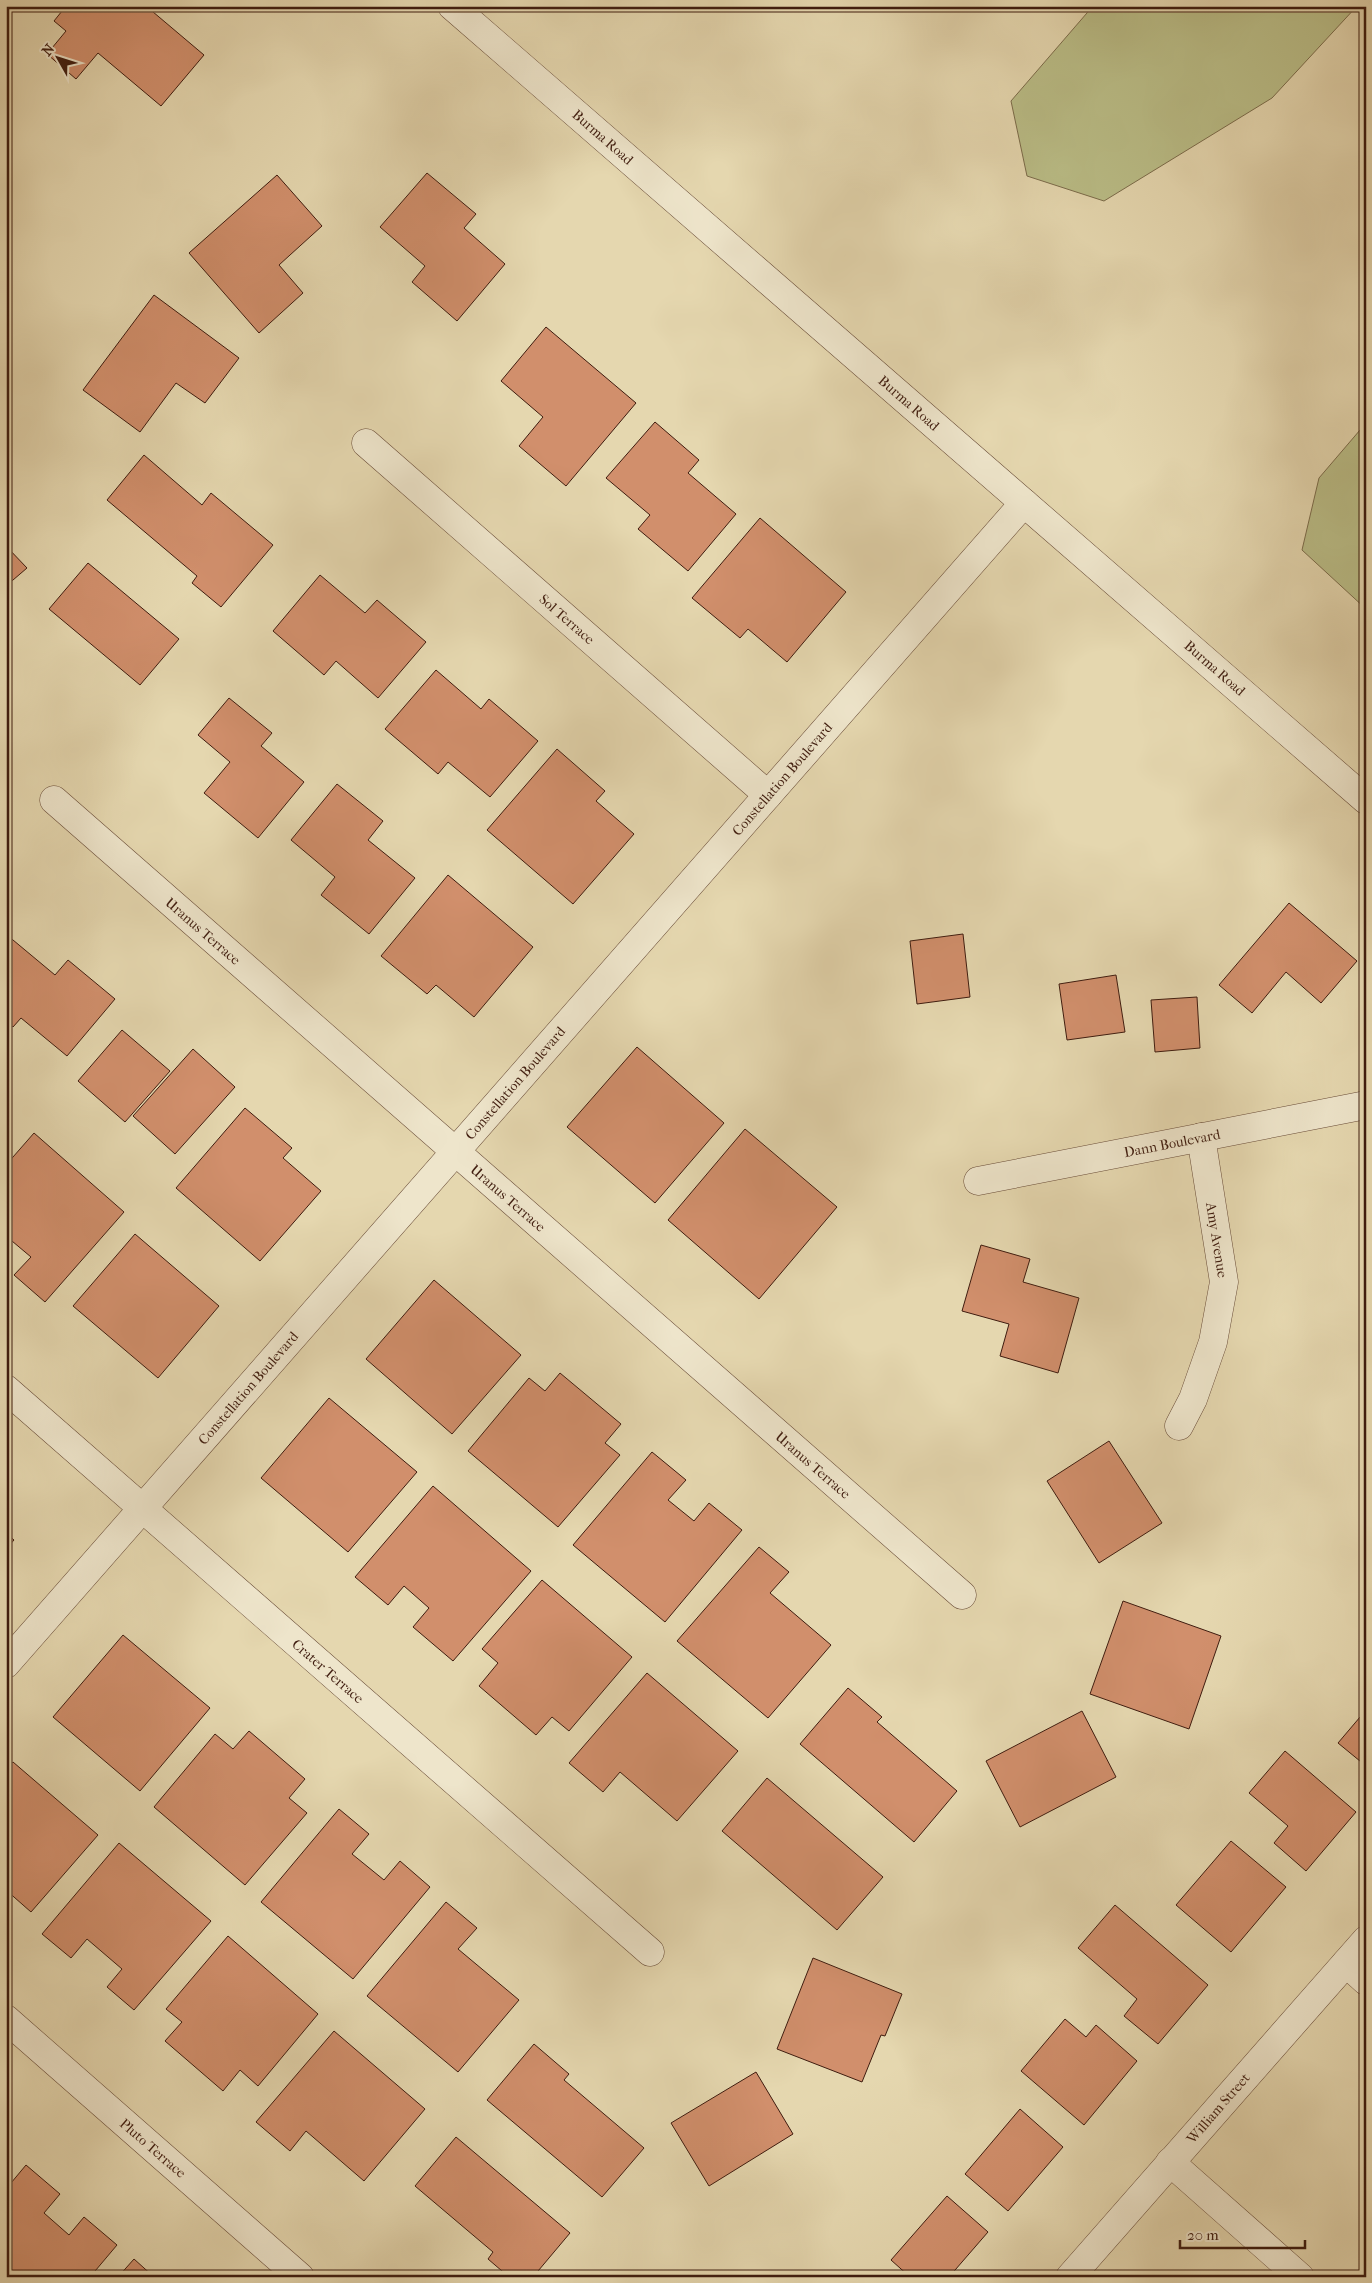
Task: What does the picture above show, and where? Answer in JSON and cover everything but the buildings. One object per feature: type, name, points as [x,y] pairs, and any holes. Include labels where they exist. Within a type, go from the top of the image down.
[{"type":"street","name":"Burma Road","points":[[452,6],[1366,800]]},
{"type":"street","name":"Sol Terrace","points":[[366,443],[768,794]]},
{"type":"street","name":"Constellation Boulevard","points":[[6,1664],[1024,502]]},
{"type":"street","name":"Uranus Terrace","points":[[54,800],[962,1595]]},
{"type":"street","name":"Dann Boulevard","points":[[978,1181],[1366,1105]]},
{"type":"street","name":"Amy Avenue","points":[[1179,1426],[1193,1399],[1213,1342],[1224,1282],[1201,1137]]},
{"type":"street","name":"Crater Terrace","points":[[6,1389],[650,1952]]},
{"type":"street","name":"William Street","points":[[1070,2277],[1366,1940]]},
{"type":"street","points":[[1346,1963],[1366,1981]]},
{"type":"street","name":"Pluto Terrace","points":[[6,2019],[300,2277]]},
{"type":"street","points":[[1170,2162],[1300,2277]]},
{"type":"green space","points":[[1093,6],[1357,6],[1272,98],[1104,201],[1027,176],[1011,101]]},
{"type":"green space","points":[[1366,423],[1366,609],[1302,550],[1319,478]]}]
